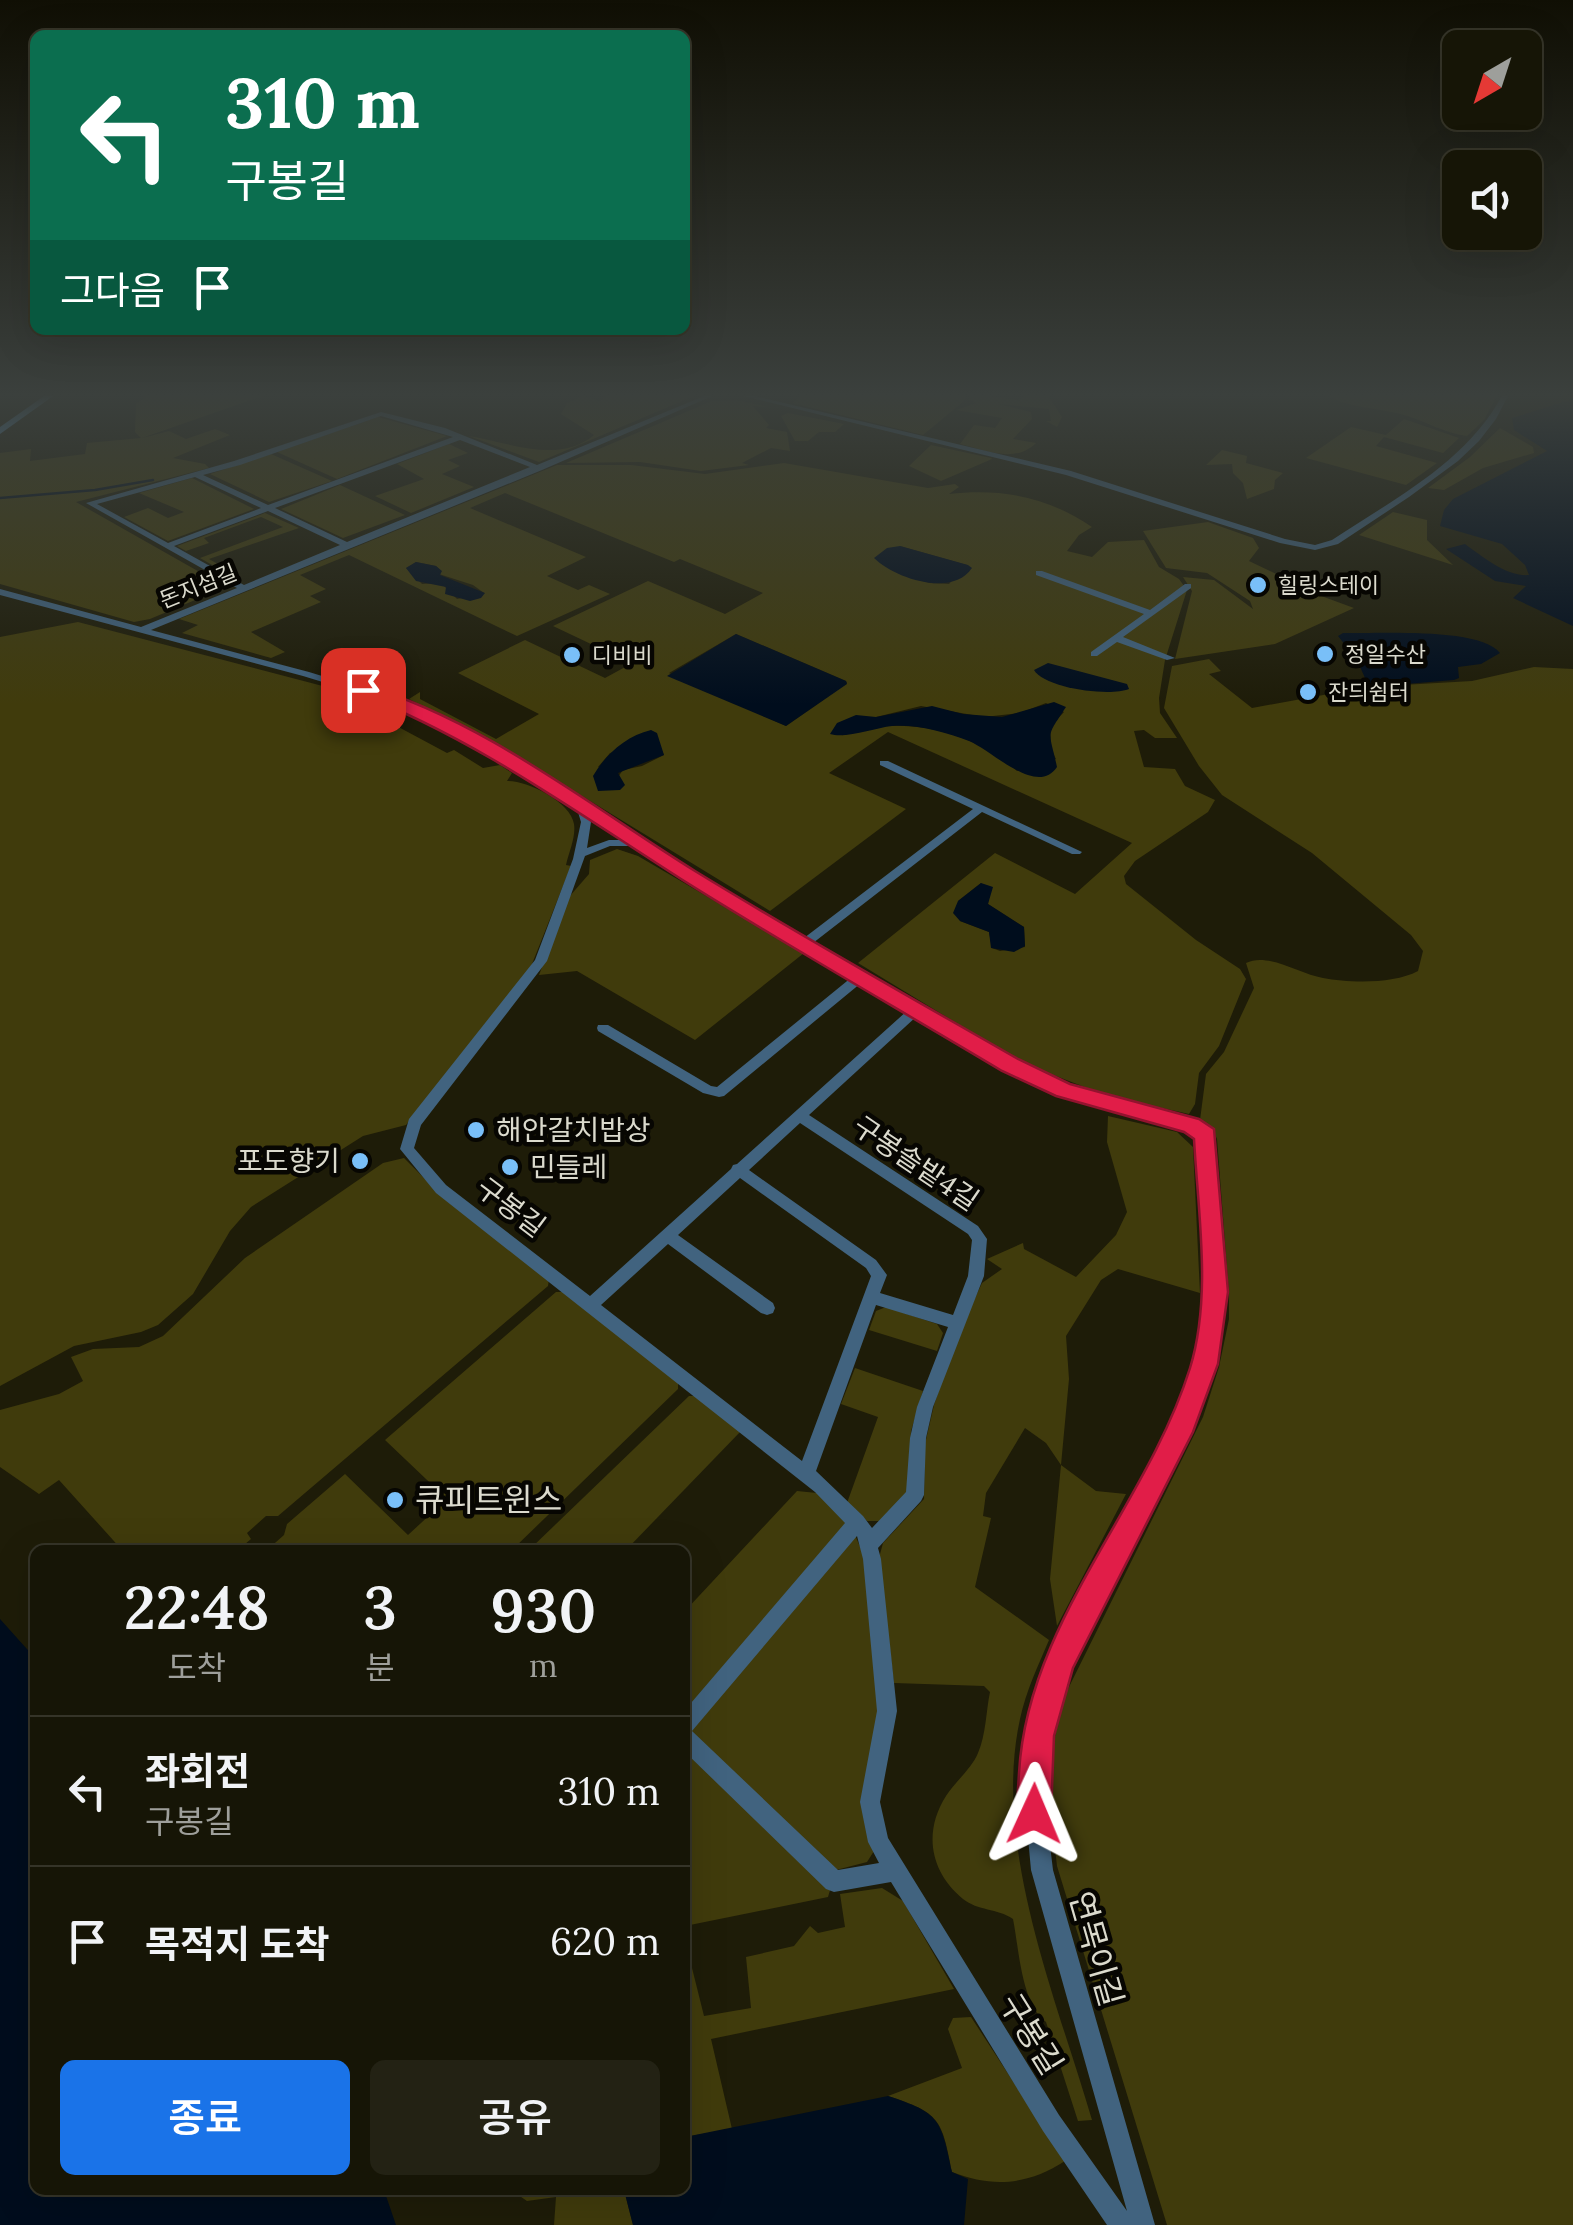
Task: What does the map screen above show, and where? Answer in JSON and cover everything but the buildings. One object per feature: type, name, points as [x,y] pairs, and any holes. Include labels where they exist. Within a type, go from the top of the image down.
[{"type":"street","points":[[106,498],[90,502],[242,587]]},
{"type":"street","points":[[246,498],[346,545]]},
{"type":"street","points":[[166,546],[295,498]]},
{"type":"street","name":"돈지섬길","points":[[140,630],[464,498]]},
{"type":"street","points":[[1147,498],[1315,548],[1335,542],[1399,498]]},
{"type":"street","points":[[1039,572],[1151,613]]},
{"type":"street","points":[[1094,654],[1188,586]]},
{"type":"street","points":[[0,589],[394,700],[500,755],[638,843],[917,1009]]},
{"type":"street","points":[[1116,638],[1170,658]]},
{"type":"street","points":[[884,763],[1076,852]]},
{"type":"street","name":"구봉길","points":[[582,807],[586,822],[580,854],[535,971],[414,1123],[407,1141],[412,1156],[441,1188],[806,1474],[857,1522],[870,1544],[887,1711],[870,1802],[878,1842],[1051,2123],[1122,2225]]},
{"type":"street","points":[[806,942],[981,808]]},
{"type":"street","points":[[580,854],[616,842],[638,843]]},
{"type":"street","points":[[604,1028],[708,1090],[719,1092],[861,976]]},
{"type":"street","name":"구봉솔밭4길","points":[[592,1304],[917,1009]]},
{"type":"street","name":"연목이길","points":[[917,1009],[1040,1080],[1095,1101],[1196,1127],[1208,1141],[1214,1309],[1205,1364],[1183,1423],[1059,1663],[1042,1711],[1034,1766],[1034,1814],[1042,1870],[1143,2225]]},
{"type":"street","name":"구봉솔밭4길","points":[[798,1115],[977,1235],[980,1244],[976,1276],[920,1425],[915,1495],[870,1544]]},
{"type":"street","points":[[738,1168],[876,1269],[878,1283],[806,1474]]},
{"type":"street","points":[[667,1235],[768,1308]]},
{"type":"street","points":[[872,1297],[956,1323]]},
{"type":"street","points":[[690,1719],[857,1522]]},
{"type":"street","points":[[690,1743],[834,1881],[894,1871]]},
{"type":"shaded area","points":[[0,498],[92,498],[76,502],[226,587],[134,622],[0,584]]},
{"type":"shaded area","points":[[150,498],[232,498],[254,509],[168,541],[124,517],[148,508],[168,518],[184,512]]},
{"type":"shaded area","points":[[308,498],[368,498],[405,515],[343,538],[281,509]]},
{"type":"shaded area","points":[[379,498],[448,498],[411,513]]},
{"type":"shaded area","points":[[476,498],[494,498],[470,508],[586,557],[547,576],[578,590],[589,585],[610,594],[517,636],[349,555],[300,575],[326,589],[310,596],[321,602],[251,632],[285,652],[271,658],[182,633],[198,625],[179,619]],"holes":[[[416,562],[436,566],[439,574],[473,585],[484,593],[457,599],[441,583],[422,584],[406,568]]]},
{"type":"shaded area","points":[[517,498],[1027,498],[1059,508],[1092,527],[1079,535],[1067,551],[1092,557],[1108,542],[1144,540],[1159,567],[1179,579],[1187,590],[1165,660],[1159,698],[1160,713],[1177,738],[1155,738],[1144,730],[1134,731],[1144,767],[1175,769],[1185,786],[1215,800],[1208,812],[1135,861],[1124,876],[1126,884],[1196,940],[1240,969],[1246,979],[1219,1046],[1199,1073],[1195,1104],[1189,1114],[1108,1096],[1022,1063],[858,963],[995,853],[1075,894],[1132,843],[888,732],[829,773],[906,809],[770,911],[564,785],[409,699],[420,692],[420,699],[496,739],[539,714],[458,673],[525,640],[605,678],[627,666],[607,657],[612,654],[553,626],[648,581],[725,614],[763,593],[680,559],[674,562]],"holes":[[[900,546],[967,565],[949,584],[929,583],[887,567]],[[736,634],[847,683],[786,726],[669,673]],[[1046,703],[1064,712],[1050,727],[1051,749],[1056,759],[1017,771],[979,745],[934,730],[886,726],[841,736],[876,717],[921,706],[984,717],[1020,713]],[[656,739],[664,755],[623,770],[618,777],[598,767],[610,753]],[[981,883],[989,895],[988,904],[1024,927],[1025,947],[1000,951],[992,948],[989,932],[960,921],[958,901]]]},
{"type":"shaded area","points":[[1393,512],[1427,520],[1427,540],[1453,565],[1359,535]]},
{"type":"shaded area","points":[[265,513],[299,528],[209,559],[223,567],[221,570],[200,558],[283,527],[261,517],[204,538],[209,543],[186,551],[177,546]]},
{"type":"shaded area","points":[[1208,522],[1253,538],[1259,548],[1249,561],[1294,586],[1354,608],[1275,644],[1175,659],[1192,591],[1183,577],[1214,580],[1253,609],[1250,601],[1207,573],[1166,568],[1143,531]]},
{"type":"shaded area","points":[[78,622],[357,695],[402,713],[391,723],[447,753],[454,750],[483,768],[500,765],[512,773],[507,781],[536,788],[557,800],[574,824],[566,865],[571,866],[528,974],[406,1125],[363,1136],[251,1207],[230,1231],[193,1294],[158,1325],[74,1346],[0,1386],[0,637]]},
{"type":"shaded area","points":[[1209,659],[1221,671],[1209,674],[1252,708],[1367,687],[1472,681],[1534,667],[1573,669],[1573,2225],[1167,2225],[1057,1866],[1048,1787],[1050,1758],[1064,1697],[1203,1417],[1219,1367],[1229,1319],[1229,1294],[1217,1139],[1213,1130],[1200,1120],[1206,1074],[1224,1052],[1254,988],[1246,963],[1264,960],[1323,978],[1372,981],[1418,971],[1423,951],[1411,935],[1312,853],[1222,795],[1199,766],[1164,708],[1172,666]]},
{"type":"shaded area","points":[[617,849],[638,856],[804,953],[695,1040],[577,971],[539,975],[569,897],[589,874],[590,860]]},
{"type":"shaded area","points":[[1108,1116],[1177,1132],[1193,1147],[1200,1293],[1118,1269],[1101,1280],[1066,1336],[1069,1379],[1061,1465],[1046,1443],[1025,1428],[986,1493],[983,1516],[991,1518],[975,1587],[1049,1640],[1020,1719],[1014,1768],[1014,1818],[1032,1921],[1092,2120],[1078,2121],[1046,2022],[1026,1989],[1013,1919],[963,1899],[943,1877],[934,1851],[934,1823],[939,1810],[981,1746],[990,1692],[984,1686],[894,1683],[879,1558],[883,1543],[924,1499],[925,1444],[956,1339],[982,1283],[1002,1269],[987,1259],[1023,1243],[1024,1249],[1076,1277],[1116,1235],[1127,1212],[1107,1142]]},
{"type":"shaded area","points":[[404,1158],[446,1200],[549,1279],[548,1286],[278,1516],[266,1516],[247,1533],[251,1539],[244,1545],[118,1545],[59,1480],[39,1494],[0,1467],[0,1410],[59,1394],[83,1381],[71,1357],[93,1349],[139,1347],[163,1336],[245,1258],[383,1163]]},
{"type":"shaded area","points":[[556,1292],[566,1292],[678,1382],[678,1389],[517,1545],[273,1545],[284,1535],[287,1524],[345,1474],[408,1535],[447,1499],[385,1440]]},
{"type":"shaded area","points":[[886,1307],[937,1324],[943,1333],[937,1351],[869,1330],[876,1311]]},
{"type":"shaded area","points":[[855,1368],[923,1391],[911,1431],[908,1491],[880,1521],[867,1521],[847,1503],[878,1417],[841,1404]]},
{"type":"shaded area","points":[[689,1396],[696,1396],[741,1431],[631,1545],[534,1545]]},
{"type":"shaded area","points":[[1061,1465],[1096,1491],[1126,1494],[1057,1626],[1050,1579]]},
{"type":"shaded area","points":[[797,1491],[817,1493],[851,1526],[865,1558],[878,1711],[862,1805],[874,1851],[867,1862],[836,1870],[828,1897],[690,1925],[690,1606]]},
{"type":"shaded area","points":[[882,1888],[903,1901],[954,1989],[711,2039],[732,2129],[690,2136],[690,1960],[704,2016],[751,2008],[746,1957],[794,1946],[810,1926],[818,1933],[845,1927],[840,1894]]},
{"type":"shaded area","points":[[971,2017],[1065,2161],[1038,2175],[1010,2182],[952,2172],[936,2120],[919,2108],[888,2096],[962,2068],[948,2029],[953,2018]]},
{"type":"shaded area","points":[[518,2195],[625,2195],[633,2225],[554,2225],[556,2197],[527,2201]]},
{"type":"water","points":[[1573,498],[1573,626],[1513,598],[1526,586],[1495,581],[1446,549],[1465,544],[1504,569],[1529,575],[1525,565],[1502,544],[1440,526],[1444,510],[1453,499]]},
{"type":"water","points":[[900,546],[972,568],[951,582],[923,582],[895,572],[874,558],[887,548]]},
{"type":"water","points":[[416,562],[436,566],[442,571],[440,575],[485,593],[470,601],[445,594],[446,587],[416,581],[406,568]]},
{"type":"water","points":[[736,634],[847,684],[786,726],[667,676]]},
{"type":"water","points":[[1338,636],[1450,636],[1472,639],[1500,653],[1481,664],[1458,667],[1459,678],[1454,680],[1369,687],[1357,660]]},
{"type":"water","points":[[1048,663],[1127,684],[1129,689],[1107,692],[1050,682],[1034,670]]},
{"type":"water","points":[[1054,702],[1066,707],[1051,735],[1057,767],[1038,777],[1014,769],[969,741],[931,729],[892,726],[830,734],[837,723],[856,715],[876,717],[932,706],[963,714],[1002,717]]},
{"type":"water","points":[[651,730],[657,733],[664,755],[618,773],[625,785],[620,790],[598,791],[593,776],[604,760],[625,741]]},
{"type":"water","points":[[981,883],[993,887],[988,904],[1024,927],[1025,946],[1014,952],[991,948],[989,932],[960,921],[953,913],[958,901]]},
{"type":"water","points":[[0,1619],[30,1652],[30,2195],[386,2195],[396,2225],[0,2225]]},
{"type":"water","points":[[888,2096],[928,2114],[941,2129],[952,2172],[968,2179],[964,2225],[633,2225],[625,2195],[690,2195],[690,2136]]},
{"type":"place","name":"힐링스테이","points":[[1258,585]]},
{"type":"place","name":"정일수산","points":[[1325,654]]},
{"type":"place","name":"디비비","points":[[572,655]]},
{"type":"place","name":"잔듸쉼터","points":[[1308,692]]},
{"type":"place","name":"해안갈치밥상","points":[[476,1130]]},
{"type":"place","name":"포도향기","points":[[360,1161]]},
{"type":"place","name":"민들레","points":[[510,1167]]},
{"type":"place","name":"큐피트윈스","points":[[395,1500]]},
{"type":"route","points":[[363,690],[419,711],[500,755],[692,877],[1010,1065],[1064,1090],[1191,1125],[1206,1135],[1215,1292],[1205,1364],[1170,1450],[1059,1663],[1037,1736],[1034,1814]]}]
